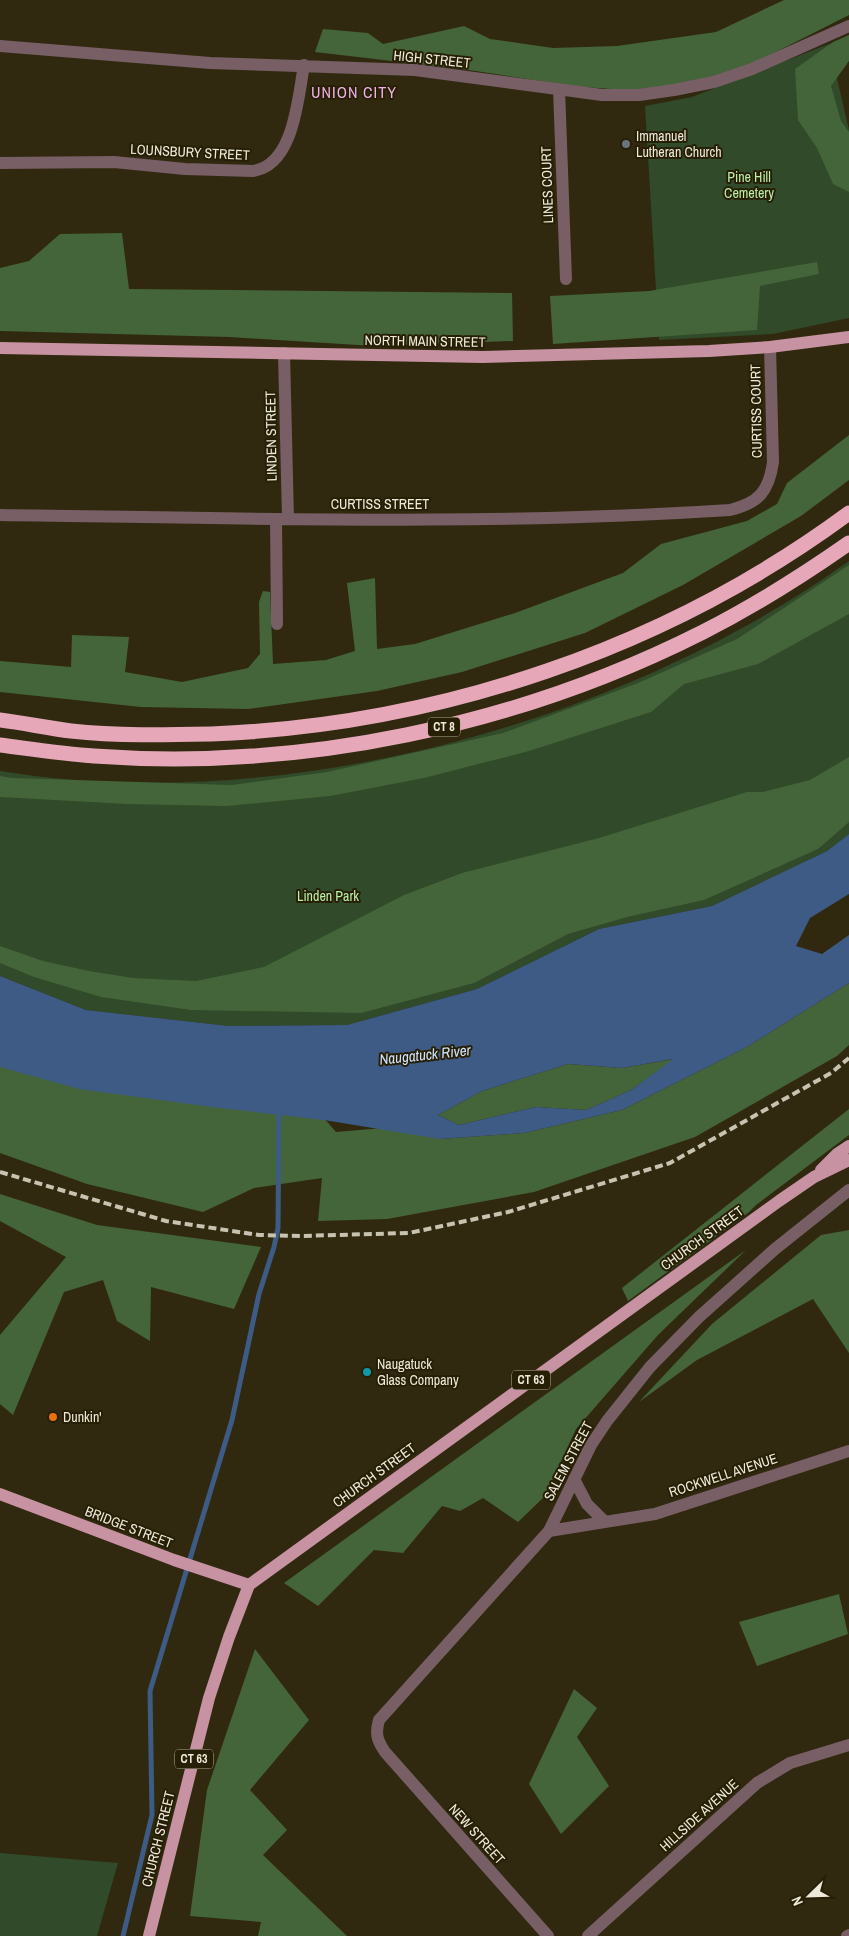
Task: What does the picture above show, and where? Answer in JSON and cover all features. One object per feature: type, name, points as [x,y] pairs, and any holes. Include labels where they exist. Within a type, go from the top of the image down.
[{"type":"highway","name":"CT 8","points":[[0,720],[72,731],[186,734],[302,727],[416,708],[481,692],[526,678],[581,659],[634,637],[734,588],[784,558],[849,514]]},
{"type":"highway","name":"CT 8","points":[[0,745],[94,756],[207,758],[263,755],[376,741],[488,716],[598,679],[703,632],[803,575],[849,543]]},
{"type":"highway","points":[[0,713],[72,731]]},
{"type":"highway","points":[[0,752],[94,756]]},
{"type":"main road","name":"NORTH MAIN STREET","points":[[0,348],[483,357],[646,353],[770,347],[849,337]]},
{"type":"main road","name":"CHURCH STREET","points":[[149,1936],[209,1698],[249,1584],[814,1177],[837,1154],[849,1146]]},
{"type":"main road","name":"CHURCH STREET","points":[[814,1177],[849,1160]]},
{"type":"main road","name":"BRIDGE STREET","points":[[0,1494],[207,1572],[249,1584]]},
{"type":"street","name":"HIGH STREET","points":[[0,46],[210,63],[414,70],[602,95],[639,95],[714,82],[752,70],[849,26]]},
{"type":"street","name":"LOUNSBURY STREET","points":[[0,163],[114,162],[185,169],[254,171],[263,169],[271,164],[282,151],[293,124],[304,66]]},
{"type":"street","name":"LINES COURT","points":[[559,89],[566,279]]},
{"type":"street","name":"CURTISS COURT","points":[[756,499],[765,490],[771,477],[773,462],[770,347]]},
{"type":"street","name":"LINDEN STREET","points":[[277,624],[282,519],[284,353]]},
{"type":"street","name":"CURTISS STREET","points":[[0,515],[282,519],[496,519],[730,510],[746,506],[756,499]]},
{"type":"street","name":"SALEM STREET","points":[[385,1752],[378,1742],[376,1731],[379,1720],[549,1531],[591,1445],[607,1421],[650,1367],[698,1317],[761,1261],[849,1190]]},
{"type":"street","name":"ROCKWELL AVENUE","points":[[549,1531],[655,1514],[849,1450]]},
{"type":"street","points":[[574,1480],[587,1504],[605,1522]]},
{"type":"street","name":"HILLSIDE AVENUE","points":[[588,1936],[757,1783],[790,1763],[849,1745]]},
{"type":"street","name":"NEW STREET","points":[[385,1752],[548,1936]]},
{"type":"green space","points":[[784,0],[849,0],[849,15],[754,63],[706,80],[636,91],[573,86],[469,70],[315,52],[323,29],[368,33],[383,44],[464,26],[490,39],[553,48],[617,46],[716,32]]},
{"type":"green space","points":[[849,35],[849,61],[831,86],[841,121],[849,132],[849,192],[833,184],[817,148],[798,120],[795,69],[833,42]]},
{"type":"green space","name":"Pine Hill Cemetery","points":[[829,44],[849,130],[849,318],[773,334],[659,340],[645,106],[692,97]]},
{"type":"green space","points":[[122,233],[129,289],[512,293],[513,341],[374,346],[230,337],[0,331],[0,268],[29,261],[60,234]]},
{"type":"green space","points":[[817,262],[819,274],[760,286],[757,330],[553,344],[550,296],[649,291]]},
{"type":"green space","points":[[849,435],[849,480],[801,516],[683,585],[585,633],[462,672],[377,691],[248,709],[141,707],[0,692],[0,661],[71,667],[72,635],[129,637],[125,672],[182,682],[248,668],[260,654],[259,602],[263,591],[270,592],[273,664],[326,660],[355,651],[347,583],[375,578],[377,649],[415,644],[515,613],[623,573],[661,544],[747,521],[777,504],[787,483]]},
{"type":"green space","name":"Linden Park","points":[[849,561],[849,834],[827,851],[712,906],[599,929],[477,989],[347,1025],[229,1026],[86,1010],[0,976],[0,771],[107,782],[219,781],[331,768],[444,745],[554,712],[659,669],[758,619]]},
{"type":"green space","points":[[849,565],[849,614],[758,664],[684,684],[651,712],[529,751],[424,778],[330,796],[227,806],[126,804],[0,797],[0,776],[12,778],[232,785],[327,772],[503,733],[638,683],[737,639]]},
{"type":"green space","points":[[849,757],[849,822],[818,849],[704,900],[627,917],[568,934],[474,983],[361,1013],[191,1010],[101,997],[34,977],[0,963],[0,946],[43,961],[133,978],[196,981],[264,967],[404,895],[462,873],[599,838],[747,792],[763,792],[810,780]]},
{"type":"green space","points":[[849,983],[849,1045],[837,1056],[695,1137],[534,1192],[387,1219],[318,1221],[322,1178],[254,1188],[203,1212],[87,1184],[0,1153],[0,1058],[309,1101],[336,1132],[407,1126],[440,1139],[524,1133],[622,1110],[745,1048]]},
{"type":"green space","points":[[674,1059],[631,1090],[586,1110],[536,1107],[459,1125],[438,1115],[482,1091],[568,1064],[622,1068]]},
{"type":"green space","points":[[849,1109],[849,1135],[749,1212],[628,1301],[622,1288]]},
{"type":"green space","points":[[0,1194],[97,1225],[261,1247],[234,1309],[151,1287],[150,1341],[117,1321],[103,1280],[64,1292],[13,1415],[0,1404],[0,1335],[66,1257],[0,1221]]},
{"type":"green space","points":[[849,1230],[849,1353],[813,1299],[697,1360],[639,1402],[712,1324],[821,1235]]},
{"type":"green space","points":[[746,1250],[658,1335],[576,1429],[545,1496],[518,1522],[483,1498],[460,1511],[442,1506],[403,1553],[374,1550],[318,1606],[284,1583]]},
{"type":"green space","points":[[839,1594],[848,1634],[757,1666],[739,1622]]},
{"type":"green space","points":[[255,1649],[309,1720],[250,1790],[287,1830],[263,1855],[347,1936],[258,1936],[261,1922],[190,1916],[207,1790]]},
{"type":"green space","points":[[574,1689],[597,1708],[577,1737],[609,1786],[561,1834],[529,1784]]},
{"type":"green space","points":[[0,1853],[118,1863],[97,1936],[0,1936]]},
{"type":"water","name":"Naugatuck River","points":[[849,834],[849,894],[810,918],[796,946],[822,954],[849,935],[849,983],[745,1048],[622,1110],[524,1133],[440,1139],[324,1120],[79,1089],[0,1067],[0,976],[86,1010],[229,1026],[347,1025],[477,989],[599,929],[712,906],[827,851]],"holes":[[[673,1059],[631,1090],[586,1110],[536,1107],[459,1125],[438,1115],[482,1091],[568,1064],[622,1068]]]},
{"type":"waterway","points":[[123,1936],[152,1815],[150,1691],[232,1420],[259,1294],[278,1228],[279,1108]]},
{"type":"railway","points":[[0,1172],[166,1221],[259,1235],[300,1236],[409,1233],[508,1212],[670,1163],[831,1073],[849,1058]]},
{"type":"place","name":"Immanuel Lutheran Church","points":[[626,144]]},
{"type":"place","name":"Naugatuck Glass Company","points":[[367,1372]]},
{"type":"place","name":"Dunkin'","points":[[53,1417]]},
{"type":"district","name":"UNION CITY","points":[[354,92]]}]
